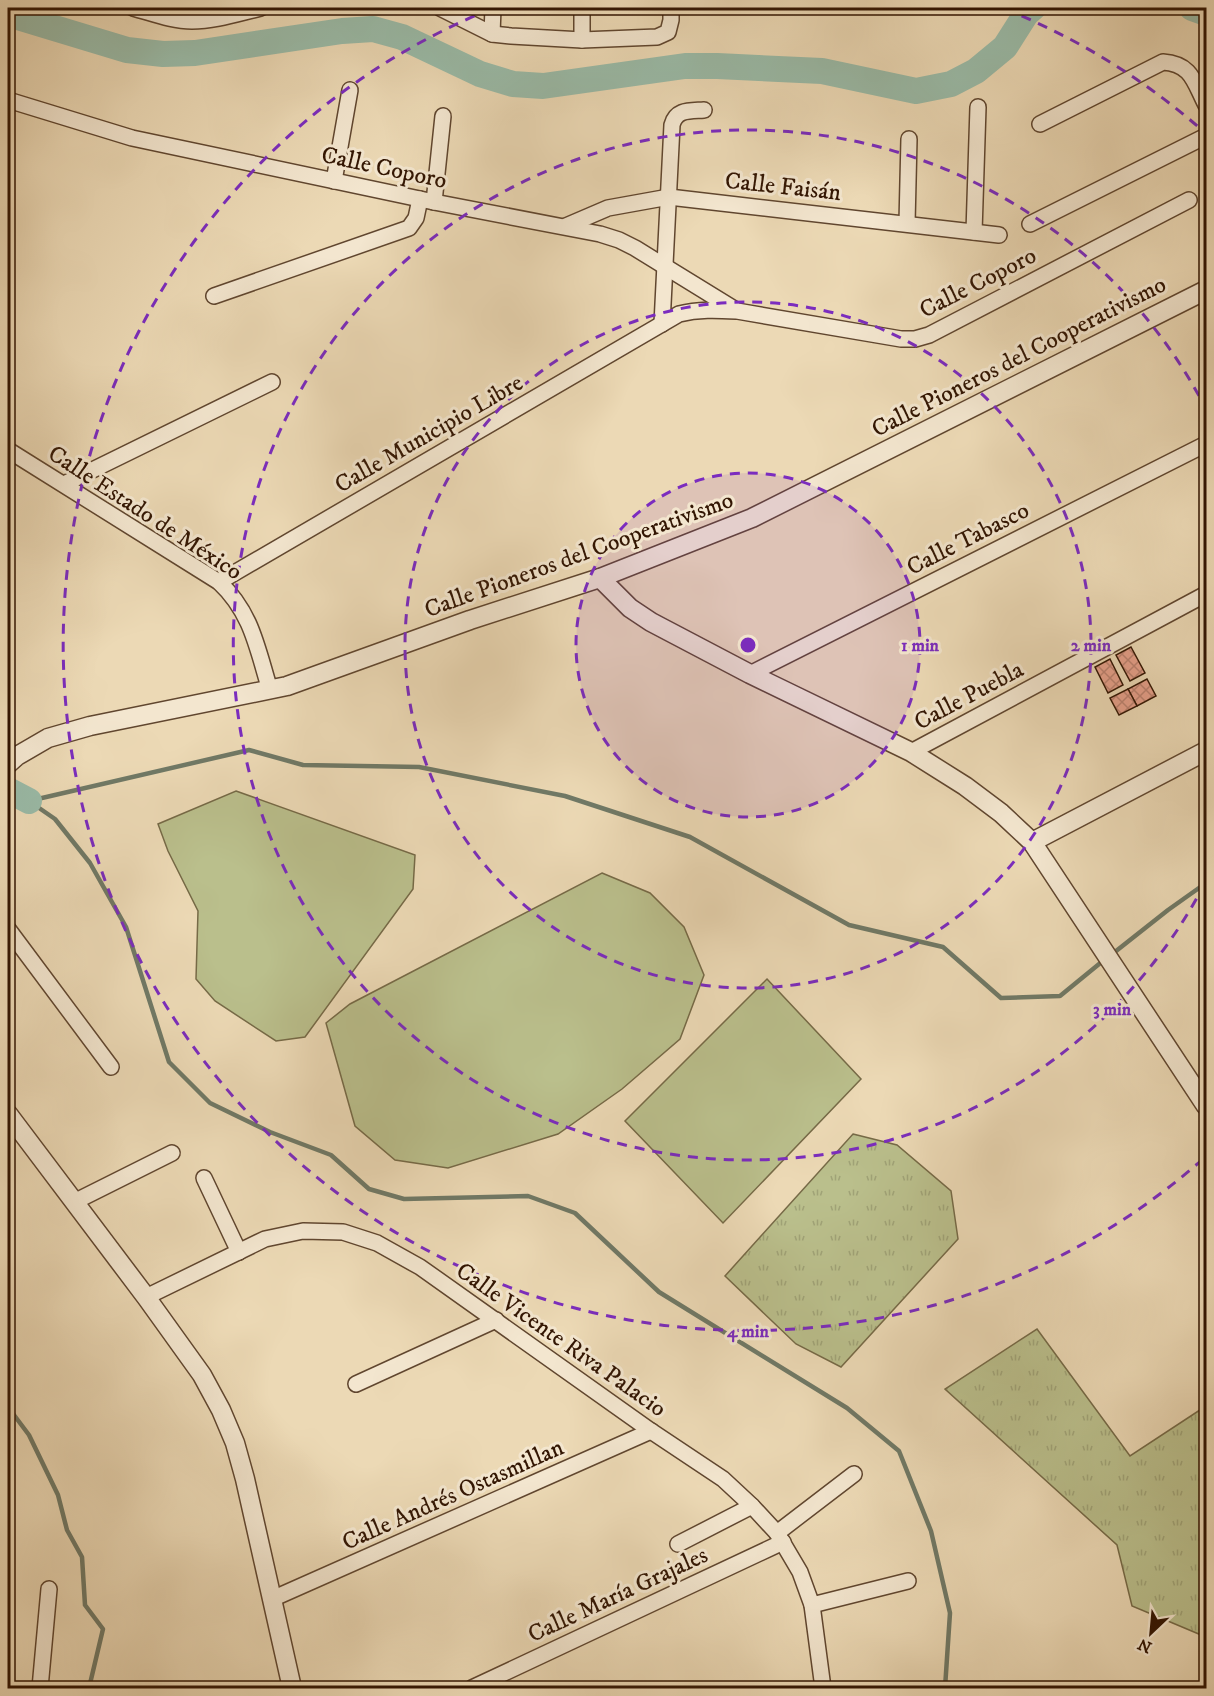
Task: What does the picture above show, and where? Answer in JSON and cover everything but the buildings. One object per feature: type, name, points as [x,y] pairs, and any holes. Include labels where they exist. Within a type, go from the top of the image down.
[{"type":"street","points":[[133,8],[171,18],[192,14],[213,19],[261,8]]},
{"type":"street","points":[[440,8],[492,34],[582,40],[657,37],[668,32],[671,8]]},
{"type":"street","points":[[492,34],[493,8]]},
{"type":"street","points":[[582,8],[582,40]]},
{"type":"street","points":[[1040,124],[1163,62],[1177,63],[1188,71],[1206,105]]},
{"type":"street","points":[[333,181],[350,90]]},
{"type":"street","name":"Calle Coporo","points":[[8,100],[132,138],[427,201],[566,226],[619,240],[737,311]]},
{"type":"street","points":[[974,232],[978,107]]},
{"type":"street","points":[[662,324],[674,118],[686,111],[704,110]]},
{"type":"street","points":[[214,296],[409,228],[427,201],[443,116]]},
{"type":"street","points":[[1030,224],[1206,136]]},
{"type":"street","points":[[907,224],[909,139]]},
{"type":"street","name":"Calle Faisán","points":[[566,226],[608,208],[669,197],[999,235]]},
{"type":"street","name":"Calle Coporo","points":[[662,324],[679,314],[693,311],[737,311],[902,339],[915,339],[929,335],[1189,200]]},
{"type":"street","name":"Calle Pioneros del Cooperativismo","points":[[8,764],[17,756],[48,738],[90,726],[288,686],[470,620],[600,578],[752,518],[1206,290]]},
{"type":"street","name":"Calle Municipio Libre","points":[[219,582],[662,324]]},
{"type":"street","points":[[64,484],[272,382]]},
{"type":"street","name":"Calle Tabasco","points":[[750,674],[1206,444]]},
{"type":"street","name":"Calle Estado de México","points":[[8,450],[219,582],[234,596],[244,613],[270,690]]},
{"type":"street","points":[[600,578],[630,608],[651,622],[750,674],[911,752],[965,786],[1001,813],[1032,842],[1206,1106]]},
{"type":"street","name":"Calle Puebla","points":[[911,752],[1206,594]]},
{"type":"street","points":[[1032,842],[1206,751]]},
{"type":"street","points":[[8,929],[111,1067]]},
{"type":"street","points":[[8,1114],[146,1297],[202,1375],[221,1410],[235,1443],[245,1479],[292,1689]]},
{"type":"street","points":[[74,1202],[172,1153]]},
{"type":"street","points":[[204,1179],[238,1252]]},
{"type":"street","name":"Calle Vicente Riva Palacio","points":[[146,1297],[265,1239],[303,1231],[343,1232],[377,1243],[420,1268],[723,1479],[752,1506],[780,1537],[800,1572],[812,1605],[823,1689]]},
{"type":"street","points":[[356,1384],[496,1320]]},
{"type":"street","name":"Calle Andrés Ostasmillan","points":[[272,1599],[651,1431]]},
{"type":"street","name":"Calle María Grajales","points":[[472,1689],[780,1537],[854,1474]]},
{"type":"street","points":[[678,1544],[752,1506]]},
{"type":"street","points":[[812,1605],[908,1581]]},
{"type":"street","points":[[40,1689],[49,1589]]},
{"type":"green space","points":[[236,791],[415,855],[413,889],[305,1037],[276,1041],[215,1001],[196,979],[198,911],[168,851],[158,824]]},
{"type":"green space","points":[[602,873],[650,893],[684,927],[704,975],[680,1039],[622,1089],[558,1134],[448,1168],[395,1160],[355,1126],[326,1023],[350,1004]]},
{"type":"green space","points":[[767,979],[861,1079],[723,1223],[625,1121]]},
{"type":"green space","points":[[853,1134],[897,1145],[951,1191],[958,1239],[841,1367],[796,1344],[725,1276]]},
{"type":"green space","points":[[1037,1329],[1130,1456],[1206,1406],[1206,1637],[1132,1606],[1117,1545],[945,1389]]},
{"type":"waterway","points":[[8,14],[127,50],[163,54],[195,53],[342,31],[373,29],[402,37],[480,74],[513,84],[543,86],[685,66],[717,66],[822,71],[916,91],[951,84],[976,71],[1005,47],[1026,14],[1033,8]]},
{"type":"waterway","points":[[1192,8],[1206,13]]},
{"type":"waterway","points":[[29,801],[249,750],[303,765],[419,767],[565,796],[690,837],[849,925],[943,947],[1001,998],[1060,996],[1104,960]]},
{"type":"waterway","points":[[8,790],[29,801]]},
{"type":"waterway","points":[[29,801],[55,819],[90,863],[126,927],[169,1062],[210,1103],[270,1132],[331,1155],[369,1189],[404,1199],[528,1196],[575,1213],[659,1292],[847,1408],[899,1451],[931,1531],[950,1613],[945,1688]]},
{"type":"waterway","points":[[1111,955],[1206,883]]},
{"type":"waterway","points":[[8,1407],[29,1435],[58,1495],[67,1530],[82,1557],[85,1605],[103,1629],[89,1688]]}]
